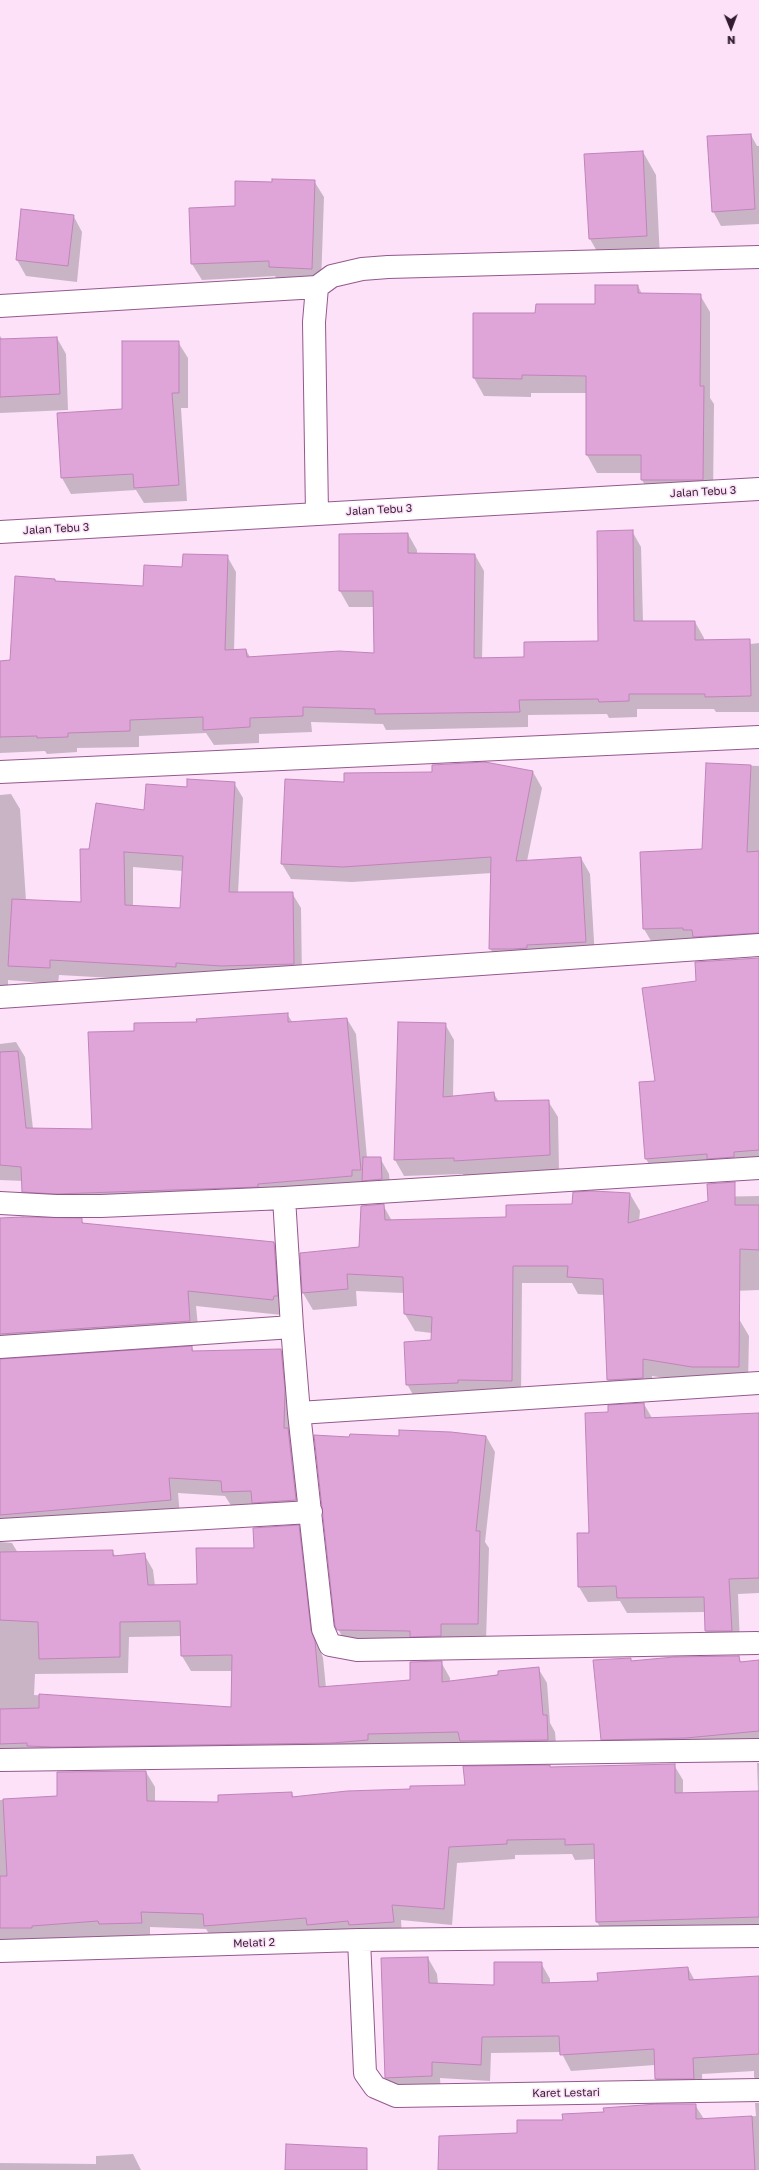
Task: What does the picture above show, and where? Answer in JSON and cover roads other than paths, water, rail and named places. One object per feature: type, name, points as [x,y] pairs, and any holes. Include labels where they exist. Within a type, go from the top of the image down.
[{"type":"street","points":[[0,306],[317,287],[332,276],[388,267],[759,257]]},
{"type":"street","points":[[317,287],[314,322],[317,514]]},
{"type":"street","name":"Jalan Tebu 3","points":[[0,532],[759,489]]},
{"type":"street","points":[[0,772],[759,737]]},
{"type":"street","points":[[0,997],[759,945]]},
{"type":"street","points":[[0,1203],[56,1206],[94,1206],[284,1198],[759,1168]]},
{"type":"street","points":[[284,1198],[299,1413],[323,1629],[330,1645],[357,1650],[757,1643]]},
{"type":"street","points":[[0,1347],[292,1327]]},
{"type":"street","points":[[299,1413],[759,1383]]},
{"type":"street","points":[[0,1530],[311,1512]]},
{"type":"street","points":[[0,1760],[759,1750]]},
{"type":"street","name":"Melati 2","points":[[0,1950],[360,1940],[759,1936]]},
{"type":"street","name":"Karet Lestari","points":[[360,1940],[365,2073],[375,2087],[396,2096],[759,2090]]}]
